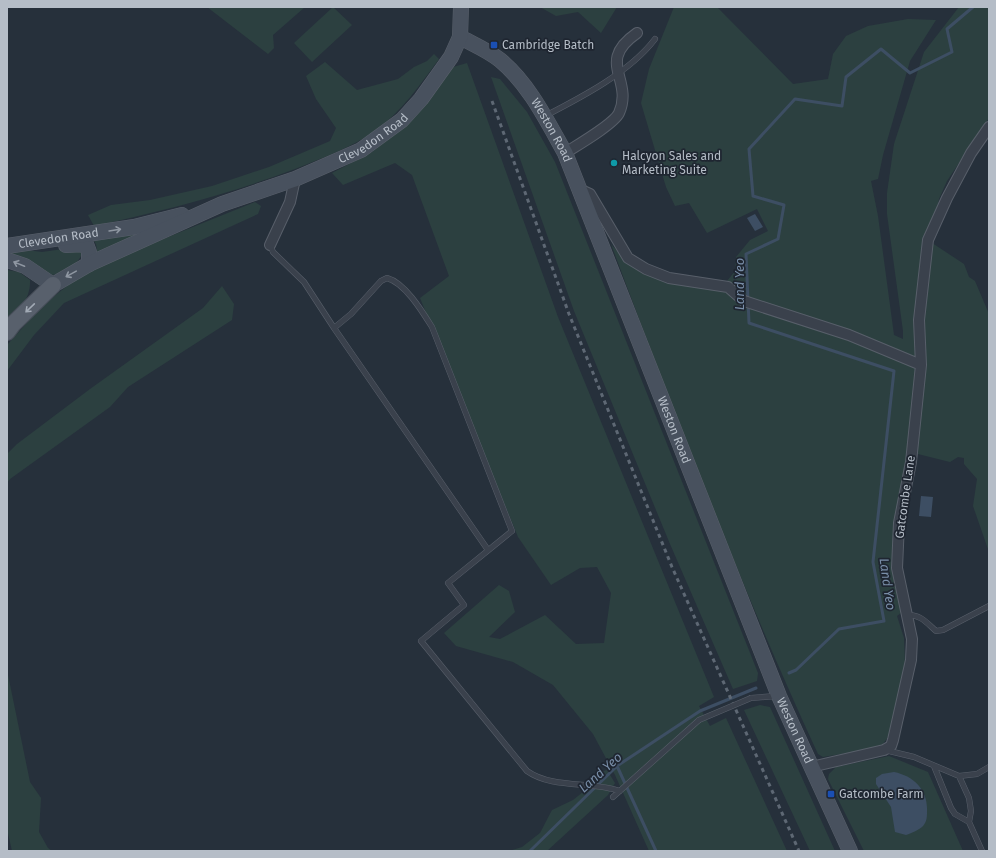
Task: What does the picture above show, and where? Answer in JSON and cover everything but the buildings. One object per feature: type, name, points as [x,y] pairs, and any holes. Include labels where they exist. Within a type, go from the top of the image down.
[{"type":"main road","points":[[7,332],[13,324],[54,285]]},
{"type":"street","name":"Clevedon Road","points":[[7,260],[25,266],[54,285],[89,264],[222,204],[295,178],[361,150],[402,120],[430,87],[451,57],[460,37],[461,7]]},
{"type":"street","points":[[565,153],[608,124],[619,114],[623,100],[622,86],[617,73],[616,62],[620,49],[627,40],[637,33]]},
{"type":"street","name":"Weston Road","points":[[460,37],[500,60],[522,84],[544,116],[565,153],[779,696],[850,851]]},
{"type":"street","name":"Gatcombe Lane","points":[[884,750],[891,746],[893,740],[911,660],[912,639],[896,568],[899,523],[911,462],[922,364],[919,320],[928,240],[947,198],[964,166],[989,127]]},
{"type":"street","points":[[270,245],[290,202],[295,178]]},
{"type":"street","points":[[579,189],[590,194],[628,258],[646,269],[669,278],[728,287],[748,302],[849,335],[922,364]]},
{"type":"street","name":"Clevedon Road","points":[[9,246],[134,227],[222,204]]},
{"type":"street","name":"Clevedon Road","points":[[9,246],[44,247],[82,243],[89,247],[89,264]]},
{"type":"street","points":[[811,767],[884,750]]},
{"type":"lane","points":[[544,116],[566,105],[617,73],[646,50],[655,39]]},
{"type":"lane","points":[[270,245],[273,252],[304,282],[334,328],[488,550]]},
{"type":"lane","points":[[334,328],[351,314],[381,281],[387,278],[400,284],[432,327],[512,531],[448,583],[464,605],[421,641],[527,771],[541,778],[591,787],[606,786],[620,791]]},
{"type":"lane","points":[[907,615],[914,615],[923,619],[936,631],[943,630],[988,606]]},
{"type":"lane","points":[[613,797],[699,720],[751,698],[779,696]]},
{"type":"lane","points":[[884,750],[914,757],[959,776],[977,774],[989,767]]},
{"type":"lane","points":[[934,766],[951,808],[955,814],[969,822]]},
{"type":"lane","points":[[959,776],[969,798],[971,811],[969,822],[982,851]]},
{"type":"green space","points":[[207,7],[305,7],[273,35],[274,48],[268,54]]},
{"type":"green space","points":[[333,7],[352,25],[312,62],[294,43]]},
{"type":"green space","points":[[540,7],[617,7],[601,33],[578,12],[556,16]]},
{"type":"green space","points":[[674,7],[717,7],[793,84],[828,79],[833,54],[846,36],[868,26],[908,19],[936,20],[910,61],[883,155],[878,179],[871,181],[878,216],[894,335],[903,339],[887,214],[887,193],[894,144],[924,52],[959,7],[989,7],[989,118],[947,181],[939,199],[935,218],[926,239],[964,264],[969,277],[975,281],[989,314],[989,552],[973,506],[977,479],[964,464],[964,458],[958,457],[950,462],[914,453],[901,546],[902,612],[897,616],[904,638],[905,663],[889,736],[882,745],[877,748],[823,757],[818,754],[762,628],[710,501],[611,244],[626,261],[727,290],[733,294],[727,281],[735,271],[736,257],[750,240],[768,231],[757,209],[707,233],[689,203],[675,206],[666,187],[641,103],[649,69]]},
{"type":"green space","points":[[434,54],[439,59],[402,107],[375,131],[346,148],[270,178],[171,208],[94,226],[88,215],[111,205],[150,200],[212,186],[269,167],[330,141],[336,128],[316,99],[306,76],[325,62],[357,90],[398,79],[414,67],[427,61]]},
{"type":"green space","points":[[467,63],[558,317],[714,697],[699,706],[710,726],[726,718],[787,851],[649,851],[615,775],[593,734],[553,685],[513,662],[456,646],[444,633],[499,585],[509,591],[515,612],[489,637],[500,639],[545,615],[576,644],[604,643],[611,593],[597,567],[580,568],[551,585],[518,537],[420,298],[449,276],[412,175],[395,163],[343,185],[332,173],[372,152],[415,117],[453,67]]},
{"type":"green space","points":[[491,77],[500,79],[527,112],[555,162],[758,673],[757,681],[733,689],[670,544],[574,311]]},
{"type":"green space","points":[[255,202],[261,206],[258,214],[64,303],[34,335],[7,371],[8,344],[41,307],[73,281],[111,260]]},
{"type":"green space","points":[[159,226],[97,254],[96,245],[91,238]]},
{"type":"green space","points":[[70,248],[80,251],[82,254],[80,258],[70,268],[56,275],[42,273],[7,256],[7,250],[18,249],[42,252]]},
{"type":"green space","points":[[7,270],[19,272],[30,280],[30,287],[29,293],[20,309],[7,324]]},
{"type":"green space","points":[[222,286],[234,304],[232,320],[128,387],[110,407],[10,479],[7,483],[7,454],[17,444],[90,389],[203,308]]},
{"type":"green space","points":[[7,670],[30,782],[41,798],[39,832],[48,848],[52,851],[12,851],[7,829]]},
{"type":"green space","points":[[760,705],[770,707],[835,851],[810,851],[744,710]]},
{"type":"green space","points":[[889,756],[928,772],[963,851],[864,851],[828,779],[829,774],[836,767]]},
{"type":"green space","points":[[607,770],[615,783],[608,795],[547,851],[509,851],[522,847],[540,833],[552,810],[573,800],[588,788],[596,773]]},
{"type":"water","points":[[755,214],[763,227],[755,231],[747,218]]},
{"type":"water","points":[[921,496],[933,497],[931,517],[919,516]]},
{"type":"water","points":[[894,772],[908,777],[918,785],[922,790],[927,803],[926,821],[917,830],[906,835],[895,832],[891,807],[876,784],[876,778],[882,774]]},
{"type":"waterway","name":"Land Yeo","points":[[789,673],[796,670],[839,629],[884,621],[873,562],[894,371],[749,323],[746,254],[778,239],[784,205],[753,196],[749,149],[795,99],[842,106],[846,77],[881,49],[910,73],[952,52],[947,29],[973,7]]},
{"type":"waterway","name":"Land Yeo","points":[[530,851],[617,766],[700,711],[756,688]]},
{"type":"waterway","points":[[617,766],[656,851]]},
{"type":"railway","points":[[492,101],[569,314],[672,567],[799,851]]},
{"type":"place","name":"Cambridge Batch","points":[[494,45]]},
{"type":"place","name":"Halcyon Sales and Marketing Suite","points":[[614,163]]},
{"type":"place","name":"Gatcombe Farm","points":[[831,794]]}]
